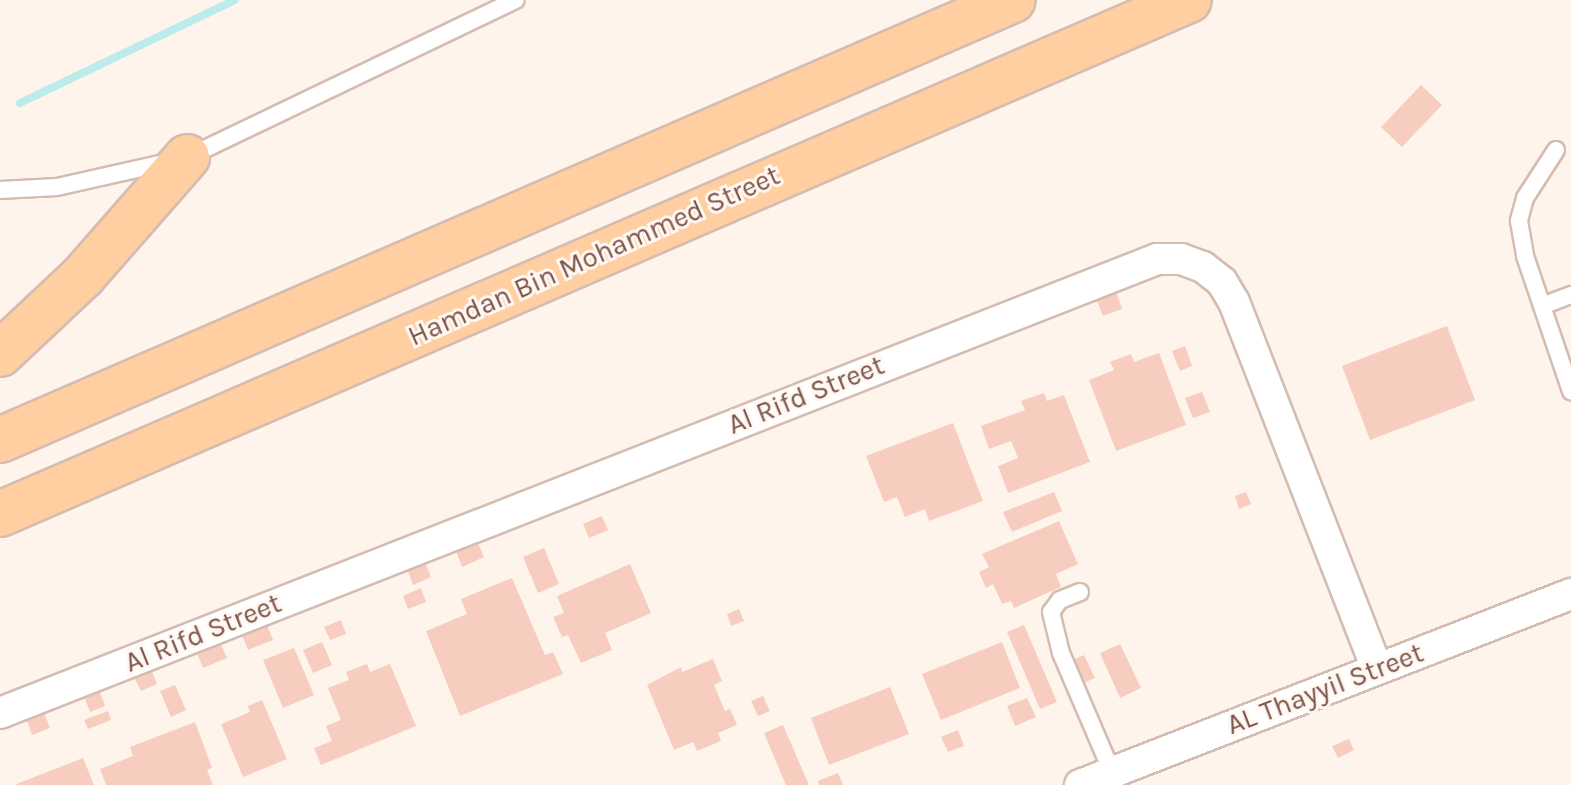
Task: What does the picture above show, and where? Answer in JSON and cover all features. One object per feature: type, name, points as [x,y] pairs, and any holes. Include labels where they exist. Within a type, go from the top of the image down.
[{"type":"main road","points":[[0,440],[1013,0]]},
{"type":"main road","name":"Hamdan Bin Mohammed Street","points":[[0,514],[1189,0]]},
{"type":"main road","points":[[0,354],[83,276],[187,157]]},
{"type":"street","name":"Al Rifd Street","points":[[0,713],[1157,259],[1181,259],[1203,267],[1222,282],[1234,302],[1377,669]]},
{"type":"street","name":"AL Thayyil Street","points":[[1080,785],[1571,594]]},
{"type":"lane","points":[[0,190],[57,187],[117,176],[187,157],[516,0]]},
{"type":"lane","points":[[1556,150],[1525,198],[1519,221],[1525,256],[1571,391]]},
{"type":"lane","points":[[1542,306],[1571,295]]},
{"type":"lane","points":[[1080,592],[1054,605],[1051,612],[1053,627],[1112,772]]},
{"type":"building","points":[[1421,85],[1442,105],[1402,147],[1381,127]]},
{"type":"building","points":[[1116,292],[1122,309],[1103,316],[1096,299]]},
{"type":"building","points":[[1447,326],[1475,400],[1370,440],[1342,366]]},
{"type":"building","points":[[1185,346],[1192,366],[1180,371],[1172,351]]},
{"type":"building","points":[[1159,353],[1186,425],[1116,451],[1089,380],[1114,370],[1110,362],[1131,354],[1134,362]]},
{"type":"building","points":[[1202,392],[1210,412],[1193,418],[1185,398]]},
{"type":"building","points":[[1044,393],[1047,401],[1064,395],[1090,462],[1008,493],[998,466],[1018,458],[1011,441],[989,449],[981,426],[1025,410],[1021,401]]},
{"type":"building","points":[[953,423],[983,501],[929,521],[925,509],[905,517],[897,497],[884,502],[866,456]]},
{"type":"building","points":[[1054,492],[1062,511],[1012,532],[1003,512]]},
{"type":"building","points":[[1246,492],[1251,504],[1239,509],[1235,496]]},
{"type":"building","points":[[602,516],[608,530],[589,538],[583,524]]},
{"type":"building","points":[[1059,521],[1078,564],[1056,574],[1061,587],[1014,608],[1011,601],[1002,604],[993,584],[986,588],[979,572],[989,567],[982,554]]},
{"type":"building","points":[[477,541],[484,557],[462,567],[456,551]]},
{"type":"building","points":[[544,548],[559,584],[538,593],[523,557]]},
{"type":"building","points":[[425,562],[431,577],[413,585],[407,569]]},
{"type":"building","points":[[630,564],[651,613],[605,633],[612,650],[581,663],[568,635],[562,637],[553,617],[564,613],[557,596]]},
{"type":"building","points":[[512,578],[545,655],[553,652],[563,674],[460,716],[426,631],[467,614],[461,599]]},
{"type":"building","points":[[421,588],[426,602],[408,609],[403,596]]},
{"type":"building","points":[[739,609],[744,621],[731,626],[727,614]]},
{"type":"building","points":[[341,620],[346,634],[330,640],[324,627]]},
{"type":"building","points":[[267,625],[273,640],[248,650],[242,635]]},
{"type":"building","points":[[1024,625],[1057,702],[1040,709],[1007,632]]},
{"type":"building","points":[[322,642],[332,665],[313,673],[303,650]]},
{"type":"building","points":[[1002,642],[1020,688],[941,720],[922,674]]},
{"type":"building","points":[[221,644],[227,658],[203,668],[197,653]]},
{"type":"building","points":[[1120,644],[1141,688],[1120,698],[1100,653]]},
{"type":"building","points":[[294,648],[314,695],[283,708],[263,660]]},
{"type":"building","points":[[1084,655],[1095,678],[1077,686],[1066,663]]},
{"type":"building","points":[[713,659],[722,681],[714,685],[725,711],[730,709],[737,725],[718,733],[721,741],[697,751],[693,742],[674,750],[647,685],[681,667],[682,672]]},
{"type":"building","points":[[367,664],[370,672],[390,664],[416,726],[321,765],[314,748],[332,741],[326,726],[341,720],[328,688],[349,680],[346,672]]},
{"type":"building","points":[[151,669],[157,684],[141,691],[134,677]]},
{"type":"building","points":[[175,685],[186,710],[171,717],[160,691]]},
{"type":"building","points":[[890,687],[909,734],[829,765],[811,718]]},
{"type":"building","points":[[99,690],[105,706],[90,712],[84,696]]},
{"type":"building","points":[[763,696],[770,711],[758,716],[751,701]]},
{"type":"building","points":[[1027,698],[1036,717],[1015,726],[1007,706]]},
{"type":"building","points":[[262,700],[287,759],[243,777],[221,724],[250,712],[248,706]]},
{"type":"building","points":[[108,711],[111,720],[88,729],[84,720]]},
{"type":"building","points":[[44,713],[50,728],[32,735],[27,720]]},
{"type":"building","points":[[195,722],[212,768],[207,770],[213,785],[106,785],[100,769],[133,756],[130,747]]},
{"type":"building","points":[[783,725],[809,785],[786,785],[764,733]]},
{"type":"building","points":[[958,730],[964,746],[948,752],[941,737]]},
{"type":"building","points":[[1349,739],[1354,750],[1338,758],[1332,746]]},
{"type":"building","points":[[83,758],[94,785],[14,785]]},
{"type":"building","points":[[838,773],[843,785],[819,785],[818,781]]},
{"type":"waterway","points":[[20,103],[235,0]]}]
